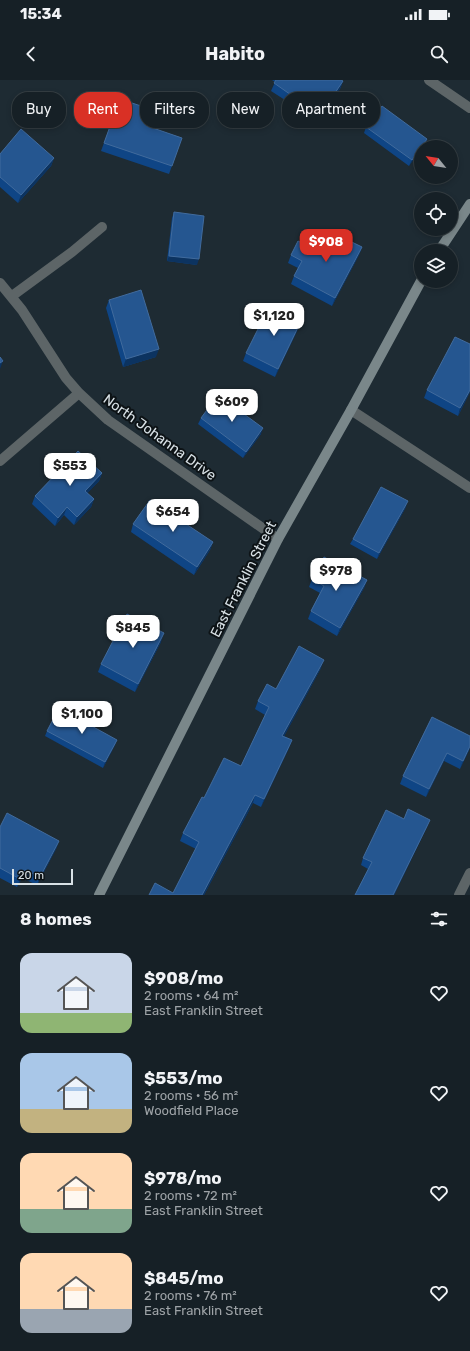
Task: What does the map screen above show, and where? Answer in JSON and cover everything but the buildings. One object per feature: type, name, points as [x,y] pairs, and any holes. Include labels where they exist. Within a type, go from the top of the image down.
[{"type":"street","points":[[429,80],[470,108]]},
{"type":"street","points":[[444,244],[470,204]]},
{"type":"street","points":[[12,296],[72,252],[102,227]]},
{"type":"street","name":"North Johanna Drive","points":[[0,282],[12,296],[66,378],[79,393],[108,420],[278,539]]},
{"type":"street","name":"East Franklin Street","points":[[99,895],[278,539],[351,410],[417,288]]},
{"type":"street","points":[[0,461],[79,393]]},
{"type":"street","points":[[351,410],[470,488]]},
{"type":"street","points":[[459,895],[470,873]]}]
